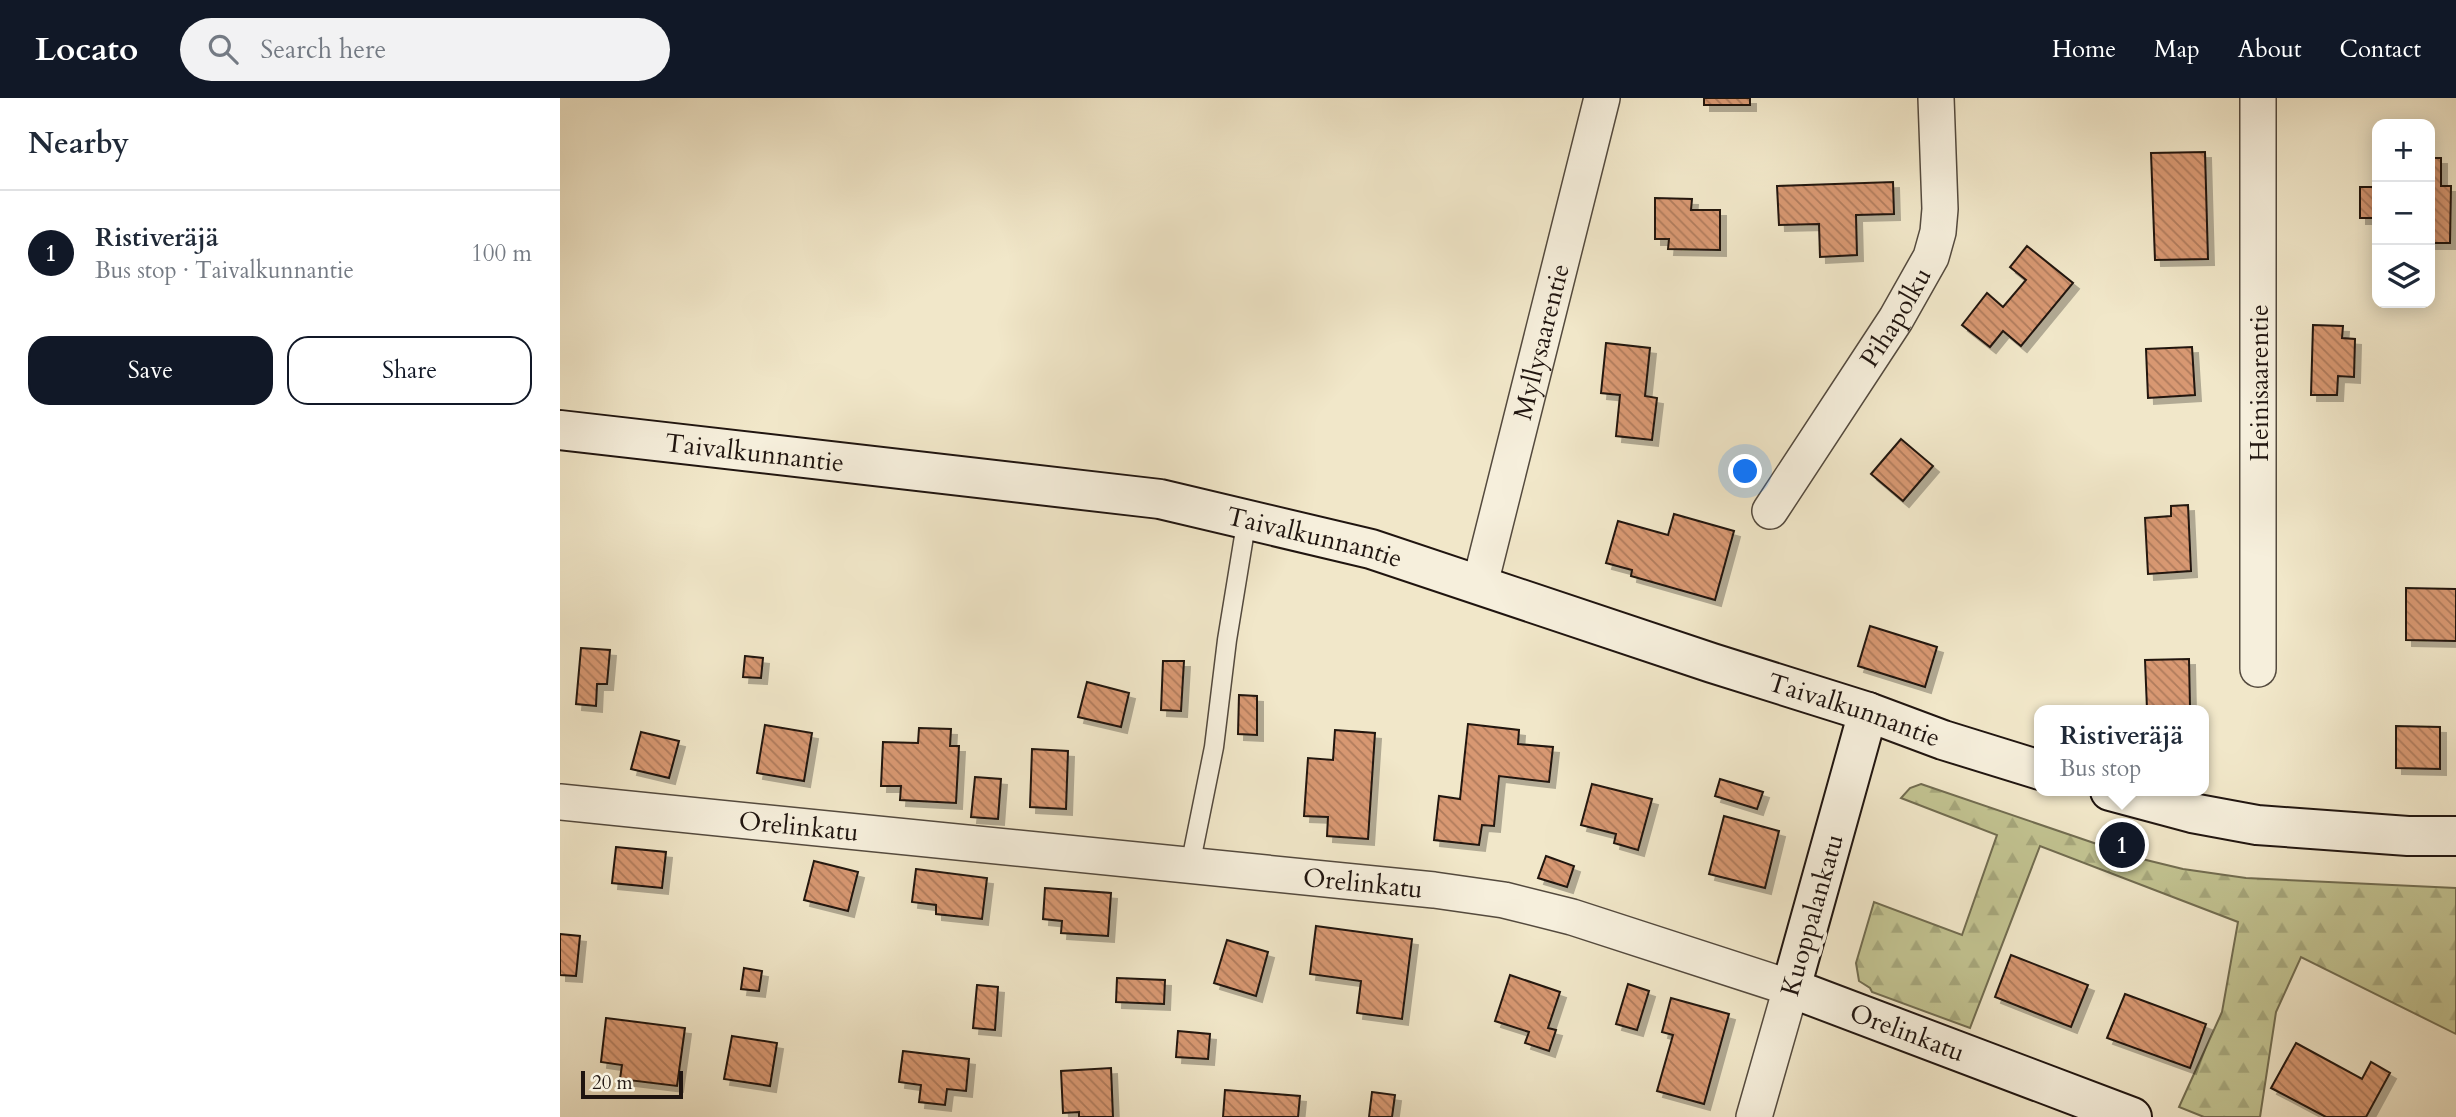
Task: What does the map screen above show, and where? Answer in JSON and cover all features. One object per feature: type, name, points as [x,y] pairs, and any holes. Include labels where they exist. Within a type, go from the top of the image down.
[{"type":"street","name":"Myllysaarentie","points":[[1480,584],[1602,98]]},
{"type":"street","name":"Pihapolku","points":[[1770,511],[1896,319],[1931,257],[1938,232],[1940,209],[1936,98]]},
{"type":"street","name":"Heinisaarentie","points":[[2258,98],[2259,669]]},
{"type":"street","name":"Taivalkunnantie","points":[[560,430],[1160,499],[1247,518],[1371,549],[2034,768]]},
{"type":"street","name":"Kuoppalankatu","points":[[1754,1117],[1868,712]]},
{"type":"street","points":[[2129,796],[2192,813],[2257,825],[2408,836],[2456,836]]},
{"type":"street","name":"Orelinkatu","points":[[560,802],[1434,890],[1504,900],[1572,917],[1791,988],[2132,1117]]},
{"type":"lane","points":[[1190,866],[1214,747],[1227,640],[1247,518]]},
{"type":"green space","points":[[1921,784],[2138,858],[2183,869],[2246,878],[2456,888],[2456,1034],[2301,957],[2276,1012],[2260,1117],[2204,1117],[2179,1107],[2222,1012],[2238,922],[2040,846],[1970,1028],[1872,992],[1859,981],[1856,963],[1874,902],[1962,935],[1997,835],[1901,798],[1910,788]]},
{"type":"building","points":[[1704,98],[1750,98],[1750,105],[1704,105]]},
{"type":"building","points":[[2205,152],[2208,259],[2155,260],[2151,153]]},
{"type":"building","points":[[2435,158],[2441,158],[2441,186],[2451,186],[2450,243],[2435,243]]},
{"type":"building","points":[[1893,182],[1894,214],[1856,215],[1857,255],[1820,257],[1819,224],[1779,225],[1777,186]]},
{"type":"building","points":[[2360,187],[2372,187],[2372,218],[2360,218]]},
{"type":"building","points":[[1655,198],[1692,199],[1691,210],[1720,210],[1720,250],[1668,249],[1669,239],[1655,239]]},
{"type":"building","points":[[2027,246],[2073,283],[2021,346],[2003,331],[1990,347],[1962,325],[1987,293],[2003,307],[2026,280],[2010,267]]},
{"type":"building","points":[[2313,325],[2343,326],[2342,338],[2355,339],[2354,377],[2338,376],[2337,395],[2311,395]]},
{"type":"building","points":[[1606,343],[1650,348],[1645,396],[1657,398],[1652,440],[1616,436],[1620,395],[1601,393]]},
{"type":"building","points":[[2192,347],[2195,395],[2148,398],[2146,349]]},
{"type":"building","points":[[1901,439],[1933,466],[1903,501],[1871,474]]},
{"type":"building","points":[[2188,505],[2191,571],[2148,574],[2145,518],[2171,516],[2171,506]]},
{"type":"building","points":[[1674,514],[1734,531],[1715,600],[1631,576],[1632,570],[1606,563],[1618,521],[1668,535]]},
{"type":"building","points":[[2406,588],[2456,589],[2456,641],[2406,640]]},
{"type":"building","points":[[1870,626],[1937,647],[1925,687],[1858,666]]},
{"type":"building","points":[[581,648],[610,650],[607,684],[597,684],[596,706],[576,704]]},
{"type":"building","points":[[745,656],[763,658],[761,678],[743,677]]},
{"type":"building","points":[[2189,659],[2190,705],[2147,705],[2145,660]]},
{"type":"building","points":[[1163,661],[1184,661],[1181,711],[1161,710]]},
{"type":"building","points":[[1087,682],[1129,693],[1121,727],[1078,717]]},
{"type":"building","points":[[1239,695],[1257,696],[1257,735],[1238,734]]},
{"type":"building","points":[[1468,724],[1519,730],[1518,744],[1553,747],[1549,782],[1499,776],[1494,826],[1482,825],[1479,845],[1434,840],[1439,796],[1460,799]]},
{"type":"building","points":[[765,725],[812,733],[804,781],[757,773]]},
{"type":"building","points":[[2396,726],[2440,727],[2440,769],[2396,768]]},
{"type":"building","points":[[919,728],[951,729],[950,746],[959,746],[956,803],[900,800],[901,786],[881,786],[883,742],[918,743]]},
{"type":"building","points":[[1335,730],[1375,733],[1368,839],[1327,836],[1328,817],[1304,816],[1308,758],[1333,760]]},
{"type":"building","points":[[641,732],[679,741],[669,778],[631,769]]},
{"type":"building","points":[[1032,749],[1068,751],[1066,809],[1030,807]]},
{"type":"building","points":[[975,777],[1001,779],[998,819],[971,817]]},
{"type":"building","points":[[1720,779],[1763,792],[1757,809],[1715,796]]},
{"type":"building","points":[[1592,784],[1652,799],[1638,850],[1614,843],[1616,834],[1581,825]]},
{"type":"building","points":[[1724,816],[1779,831],[1765,888],[1709,874]]},
{"type":"building","points":[[616,847],[666,852],[662,888],[612,883]]},
{"type":"building","points":[[1546,856],[1574,866],[1567,887],[1538,878]]},
{"type":"building","points":[[814,861],[858,872],[848,911],[804,900]]},
{"type":"building","points":[[916,869],[987,878],[982,919],[936,914],[936,905],[912,902]]},
{"type":"building","points":[[1045,888],[1111,893],[1108,936],[1061,933],[1062,921],[1043,919]]},
{"type":"building","points":[[1316,926],[1412,939],[1402,1019],[1357,1013],[1361,981],[1310,974]]},
{"type":"building","points":[[560,934],[580,936],[576,976],[560,975]]},
{"type":"building","points":[[1227,940],[1268,952],[1256,996],[1214,983]]},
{"type":"building","points":[[2011,955],[2088,985],[2071,1027],[1995,997]]},
{"type":"building","points":[[744,968],[762,971],[759,991],[741,989]]},
{"type":"building","points":[[1510,975],[1560,992],[1548,1028],[1556,1030],[1549,1051],[1525,1043],[1529,1032],[1495,1021]]},
{"type":"building","points":[[1117,978],[1165,980],[1164,1004],[1116,1002]]},
{"type":"building","points":[[1628,984],[1649,991],[1637,1030],[1616,1024]]},
{"type":"building","points":[[977,985],[998,987],[995,1030],[973,1028]]},
{"type":"building","points":[[2125,994],[2206,1024],[2190,1068],[2107,1038]]},
{"type":"building","points":[[1671,998],[1729,1014],[1704,1104],[1657,1091],[1673,1035],[1662,1032]]},
{"type":"building","points":[[606,1018],[685,1028],[677,1086],[620,1079],[622,1065],[601,1062]]},
{"type":"building","points":[[1178,1031],[1210,1034],[1208,1059],[1176,1057]]},
{"type":"building","points":[[732,1036],[777,1043],[770,1086],[724,1079]]},
{"type":"building","points":[[2296,1043],[2362,1079],[2371,1062],[2390,1073],[2366,1117],[2326,1117],[2271,1088]]},
{"type":"building","points":[[903,1051],[969,1059],[966,1091],[947,1089],[945,1105],[919,1102],[921,1085],[899,1082]]},
{"type":"building","points":[[1111,1068],[1113,1117],[1079,1117],[1079,1112],[1063,1113],[1061,1071]]},
{"type":"building","points":[[1225,1090],[1300,1096],[1298,1117],[1223,1117]]},
{"type":"building","points":[[1372,1092],[1395,1095],[1392,1117],[1369,1117]]},
{"type":"place","name":"Ristiveräjä","points":[[2122,845]]}]
